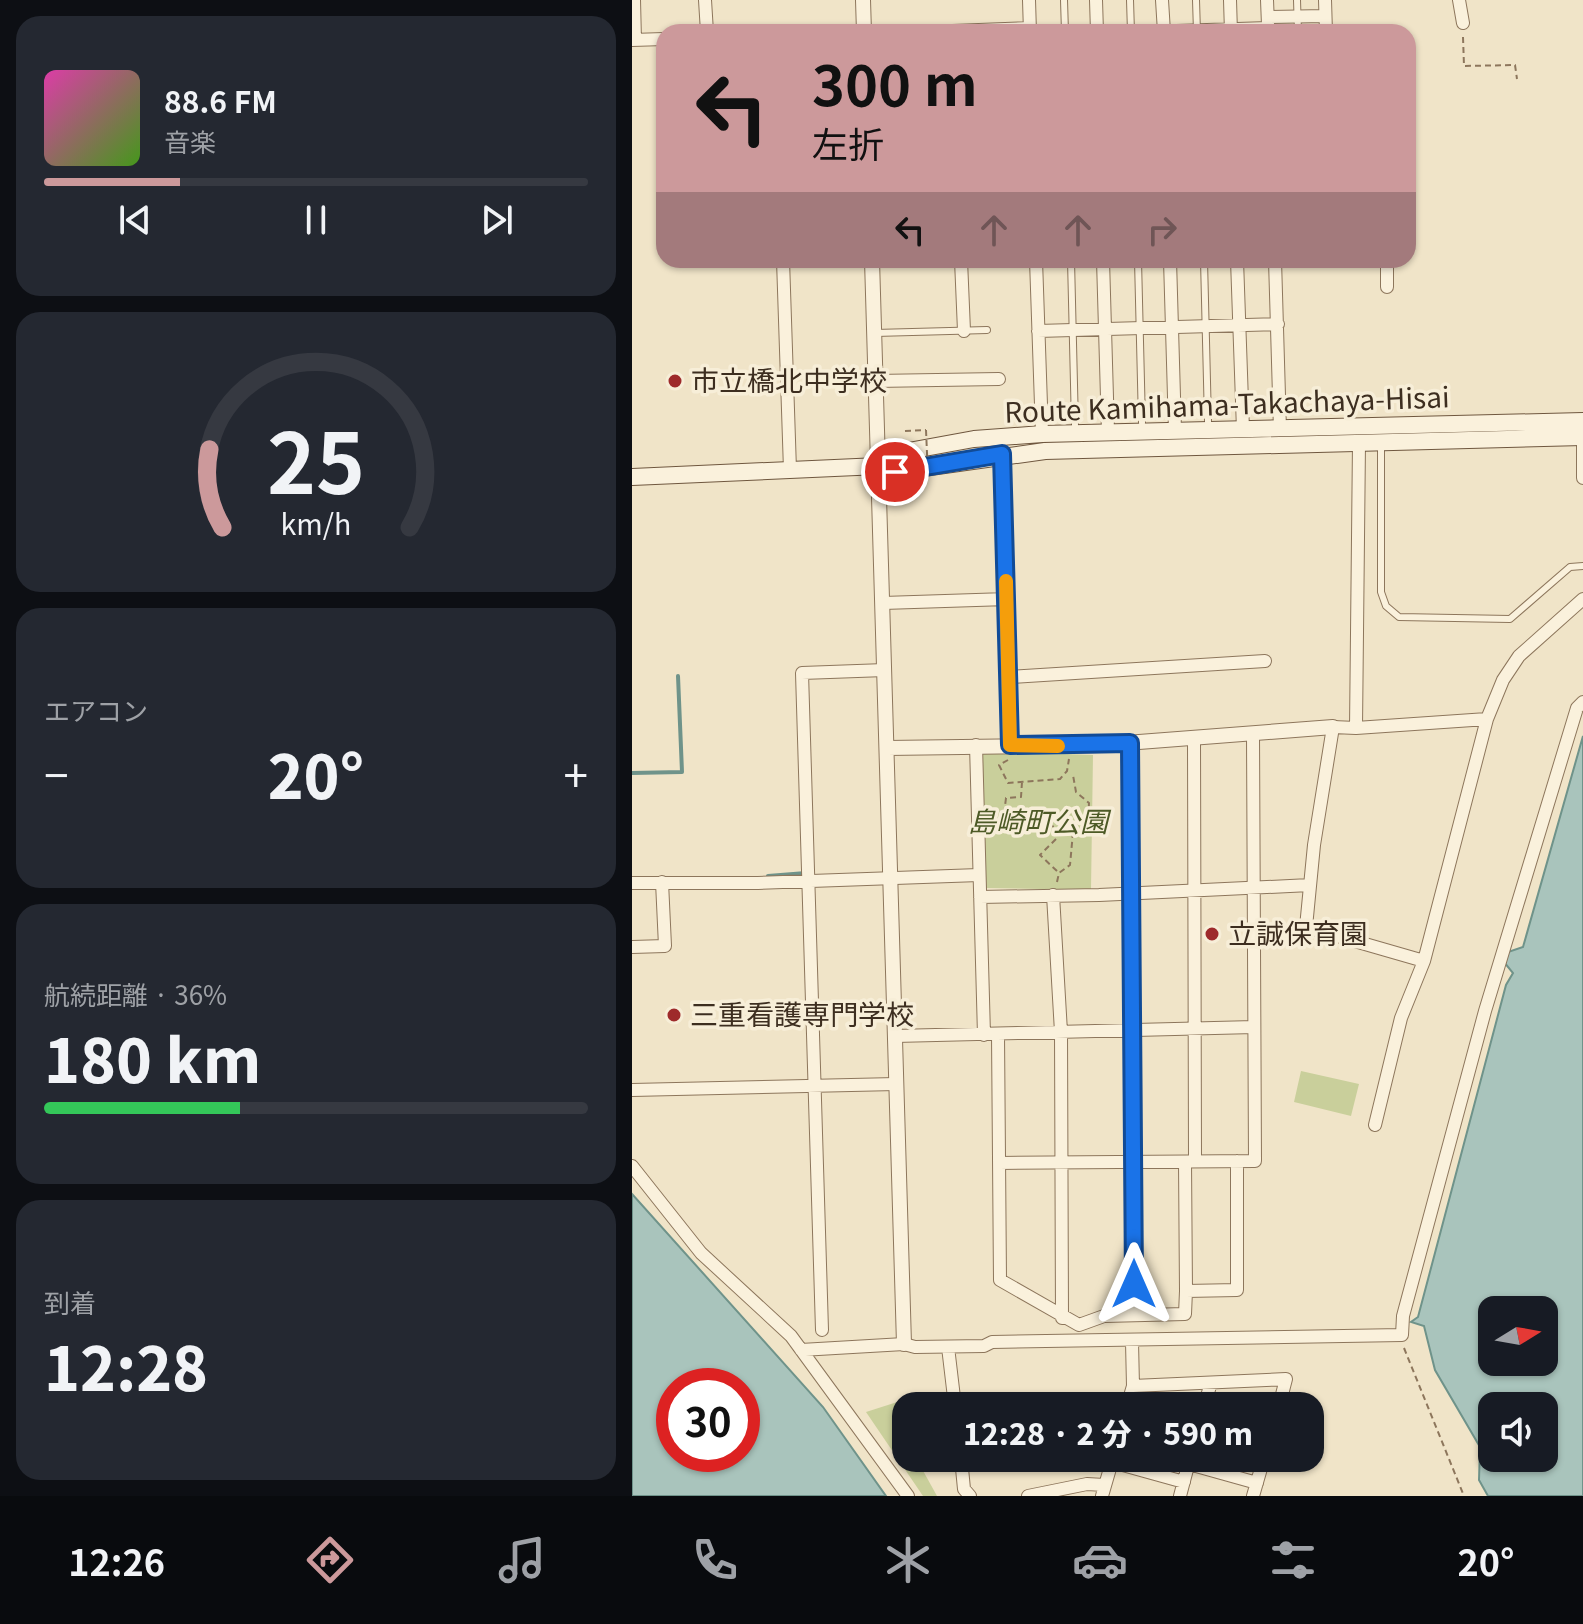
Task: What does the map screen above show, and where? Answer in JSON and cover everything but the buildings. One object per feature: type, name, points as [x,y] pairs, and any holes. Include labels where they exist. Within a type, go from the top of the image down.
[{"type":"main road","name":"Route Kamihama-Takachaya-Hisai","points":[[879,466],[892,454],[974,439],[1042,434],[1583,421]]},
{"type":"main road","points":[[1583,421],[1583,437]]},
{"type":"main road","name":"Route Kamihama-Takachaya-Hisai","points":[[632,477],[879,466],[895,472],[1002,454],[1583,437]]},
{"type":"street","points":[[634,0],[634,40],[656,39]]},
{"type":"street","points":[[705,0],[706,24]]},
{"type":"street","points":[[863,0],[864,24]]},
{"type":"street","points":[[1029,0],[1030,24]]},
{"type":"street","points":[[1096,0],[1097,24]]},
{"type":"street","points":[[1162,0],[1164,24]]},
{"type":"street","points":[[1230,0],[1231,24]]},
{"type":"street","points":[[1267,0],[1268,24]]},
{"type":"street","points":[[1325,0],[1326,24]]},
{"type":"street","points":[[1459,0],[1463,23]]},
{"type":"street","points":[[1275,24],[1298,17],[1325,16]]},
{"type":"street","points":[[783,268],[790,470]]},
{"type":"street","points":[[872,268],[904,1344]]},
{"type":"street","points":[[961,268],[964,331]]},
{"type":"street","points":[[1036,268],[1042,434]]},
{"type":"street","points":[[1103,268],[1108,432]]},
{"type":"street","points":[[1170,268],[1175,431]]},
{"type":"street","points":[[1237,268],[1243,430]]},
{"type":"street","points":[[1275,268],[1280,430]]},
{"type":"street","points":[[1387,268],[1387,287]]},
{"type":"street","points":[[1038,331],[1278,324]]},
{"type":"street","points":[[875,381],[999,379]]},
{"type":"street","points":[[1583,437],[1583,478]]},
{"type":"street","points":[[1356,728],[1359,443]]},
{"type":"street","points":[[1002,454],[1010,745]]},
{"type":"street","points":[[883,603],[1007,599]]},
{"type":"street","points":[[1375,1125],[1401,1018],[1424,961],[1487,719],[1503,680],[1519,656],[1583,599]]},
{"type":"street","points":[[1010,677],[1265,661]]},
{"type":"street","points":[[822,1330],[802,673],[885,670]]},
{"type":"street","points":[[801,1350],[904,1344],[948,1347],[984,1346],[992,1342],[1402,1335],[1403,1316],[1485,1011],[1577,708],[1583,702]]},
{"type":"street","points":[[887,748],[1130,743],[1487,719]]},
{"type":"street","points":[[1333,727],[1306,927],[1424,961]]},
{"type":"street","points":[[999,1163],[1255,1161],[1253,734]]},
{"type":"street","points":[[998,1035],[1000,1280],[1079,1325],[1104,1316],[1185,1314],[1195,1029],[1194,739]]},
{"type":"street","points":[[1130,743],[1134,1315]]},
{"type":"street","points":[[976,745],[984,1035]]},
{"type":"street","points":[[632,883],[979,875]]},
{"type":"street","points":[[632,947],[665,946],[662,882]]},
{"type":"street","points":[[980,897],[1055,889],[1131,894],[1310,885]]},
{"type":"street","points":[[1055,889],[1061,1032],[1062,1318]]},
{"type":"street","points":[[895,1036],[1254,1027]]},
{"type":"street","points":[[632,1090],[896,1084]]},
{"type":"street","points":[[1186,1291],[1237,1290],[1237,1161]]},
{"type":"street","points":[[632,1166],[701,1253],[776,1321],[801,1350],[908,1496]]},
{"type":"street","points":[[1079,1325],[1079,1342]]},
{"type":"street","points":[[1131,1392],[1132,1342]]},
{"type":"street","points":[[948,1347],[953,1392]]},
{"type":"street","points":[[1133,1386],[1286,1379],[1283,1392]]},
{"type":"street","points":[[1208,1392],[1211,1383]]},
{"type":"street","points":[[962,1472],[964,1489],[970,1496]]},
{"type":"street","points":[[1151,1472],[1184,1482]]},
{"type":"street","points":[[1180,1496],[1186,1472]]},
{"type":"street","points":[[1223,1472],[1257,1483]]},
{"type":"street","points":[[1253,1496],[1260,1472]]},
{"type":"street","points":[[1028,1496],[1087,1484],[1103,1491]]},
{"type":"lane","points":[[1064,0],[1065,24]]},
{"type":"lane","points":[[1130,0],[1131,24]]},
{"type":"lane","points":[[1196,0],[1197,24]]},
{"type":"lane","points":[[1297,0],[1298,24]]},
{"type":"lane","points":[[1071,268],[1075,426]]},
{"type":"lane","points":[[1138,268],[1142,423]]},
{"type":"lane","points":[[1204,268],[1208,422]]},
{"type":"lane","points":[[874,333],[987,330]]},
{"type":"lane","points":[[1381,443],[1381,592],[1386,606],[1399,617],[1510,619],[1570,567],[1583,566]]},
{"type":"path","points":[[1463,23],[1464,66],[1515,65],[1517,79]]},
{"type":"path","points":[[905,431],[926,430],[928,476]]},
{"type":"path","points":[[999,765],[1008,783],[1060,779],[1067,771]]},
{"type":"path","points":[[1022,782],[1021,797],[1006,798],[1003,822],[1021,818],[1060,830],[1080,831],[1088,822],[1089,803],[1076,792],[1073,775]]},
{"type":"path","points":[[1055,889],[1059,873],[1070,865],[1073,830]]},
{"type":"path","points":[[1056,839],[1040,855],[1059,873]]},
{"type":"path","points":[[1402,1335],[1410,1366],[1464,1496]]},
{"type":"green space","name":"島崎町公園","points":[[985,751],[1093,755],[1091,890],[986,888],[982,754]]},
{"type":"green space","points":[[1301,1071],[1359,1084],[1351,1116],[1294,1102]]},
{"type":"green space","points":[[892,1404],[892,1450],[866,1412]]},
{"type":"green space","points":[[907,1472],[924,1472],[937,1496],[923,1496]]},
{"type":"water","points":[[1583,736],[1583,1496],[1488,1496],[1479,1480],[1479,1472],[1558,1472],[1558,1392],[1478,1392],[1478,1444],[1435,1370],[1424,1326],[1411,1322],[1418,1317],[1506,985],[1513,973],[1504,962],[1508,952],[1523,947]]},
{"type":"water","points":[[632,1194],[823,1407],[886,1496],[632,1496]]},
{"type":"waterway","points":[[632,773],[682,772],[678,676]]},
{"type":"waterway","points":[[768,876],[806,873]]},
{"type":"slow traffic","points":[[1006,581],[1010,745],[1058,746]]},
{"type":"place","name":"市立橋北中学校","points":[[675,381]]},
{"type":"place","name":"立誠保育園","points":[[1212,934]]},
{"type":"place","name":"三重看護専門学校","points":[[674,1015]]},
{"type":"route","points":[[895,472],[1002,454],[1010,745],[1130,743],[1134,1284]]}]
